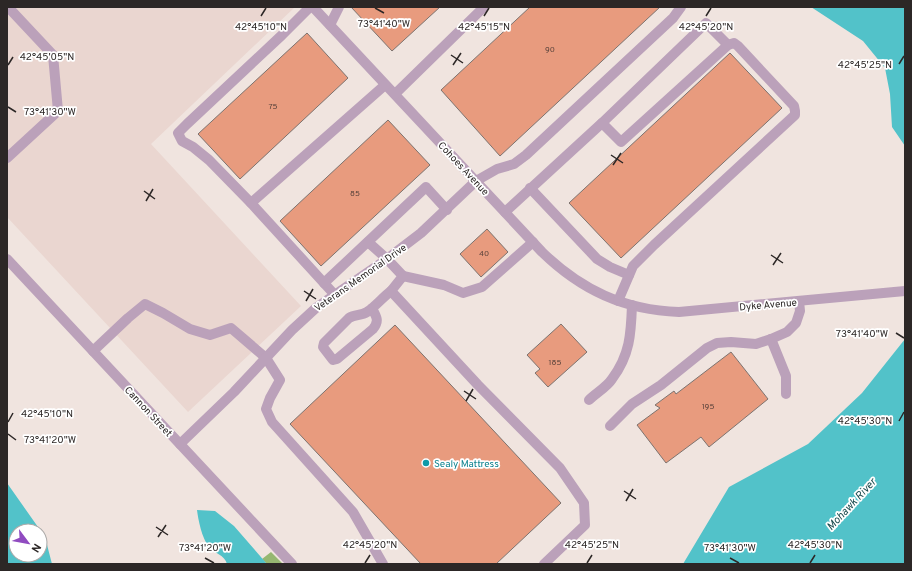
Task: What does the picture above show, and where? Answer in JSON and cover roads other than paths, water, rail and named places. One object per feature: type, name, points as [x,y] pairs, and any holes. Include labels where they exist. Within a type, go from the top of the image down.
[{"type":"street","points":[[7,158],[58,111],[53,55],[8,7]]},
{"type":"street","points":[[311,7],[178,134],[182,141],[193,147],[209,160],[251,203],[334,294]]},
{"type":"street","name":"Cohoes Avenue","points":[[311,7],[330,25],[504,212],[555,264],[570,276],[591,289],[618,301],[632,305]]},
{"type":"street","points":[[330,25],[339,7]]},
{"type":"street","points":[[395,94],[484,7]]},
{"type":"street","name":"Veterans Memorial Drive","points":[[180,444],[234,392],[305,318],[334,294],[421,233],[476,181],[497,169],[514,164],[526,155],[673,18],[681,7]]},
{"type":"street","points":[[504,212],[602,123],[706,23],[728,45]]},
{"type":"street","points":[[602,123],[621,142],[728,45],[734,44],[738,46],[794,106],[794,115],[633,266],[618,301]]},
{"type":"street","points":[[251,203],[386,85]]},
{"type":"street","points":[[324,283],[426,187],[447,210]]},
{"type":"street","points":[[530,188],[597,259],[610,267],[629,275]]},
{"type":"street","points":[[368,242],[387,258],[403,276],[444,286],[464,293],[482,287],[533,242]]},
{"type":"street","name":"Cannon Street","points":[[7,259],[292,564]]},
{"type":"street","points":[[372,308],[377,319],[377,324],[338,359],[333,360],[323,347],[324,343],[349,318],[354,315],[361,315],[372,308],[391,291],[403,276]]},
{"type":"street","points":[[391,291],[478,385],[560,468],[584,504],[585,525],[544,564]]},
{"type":"street","name":"Dyke Avenue","points":[[632,305],[662,311],[679,312],[905,291]]},
{"type":"street","points":[[610,426],[632,404],[661,385],[707,348],[717,343],[731,342],[756,344],[771,340],[787,332],[796,323],[800,312],[799,301]]},
{"type":"street","points":[[94,351],[128,318],[146,304],[190,329],[210,335],[231,328],[266,358],[280,380],[266,409],[272,422],[353,512],[384,564]]},
{"type":"street","points":[[589,400],[612,380],[625,356],[629,346],[632,329],[632,305]]},
{"type":"street","points":[[771,340],[786,376],[786,394]]},
{"type":"water","points":[[811,7],[905,7],[905,146],[892,127],[890,94],[885,68],[863,41]]},
{"type":"water","name":"Mohawk River","points":[[905,339],[905,564],[683,564],[729,487],[808,444],[862,393]]},
{"type":"water","points":[[7,483],[35,523],[8,523],[8,563],[48,563],[48,549],[52,564],[7,564]]},
{"type":"water","points":[[197,510],[215,511],[234,526],[267,564],[227,564],[224,558],[211,549],[204,539]]},
{"type":"place","name":"Sealy Mattress","points":[[426,463]]}]
